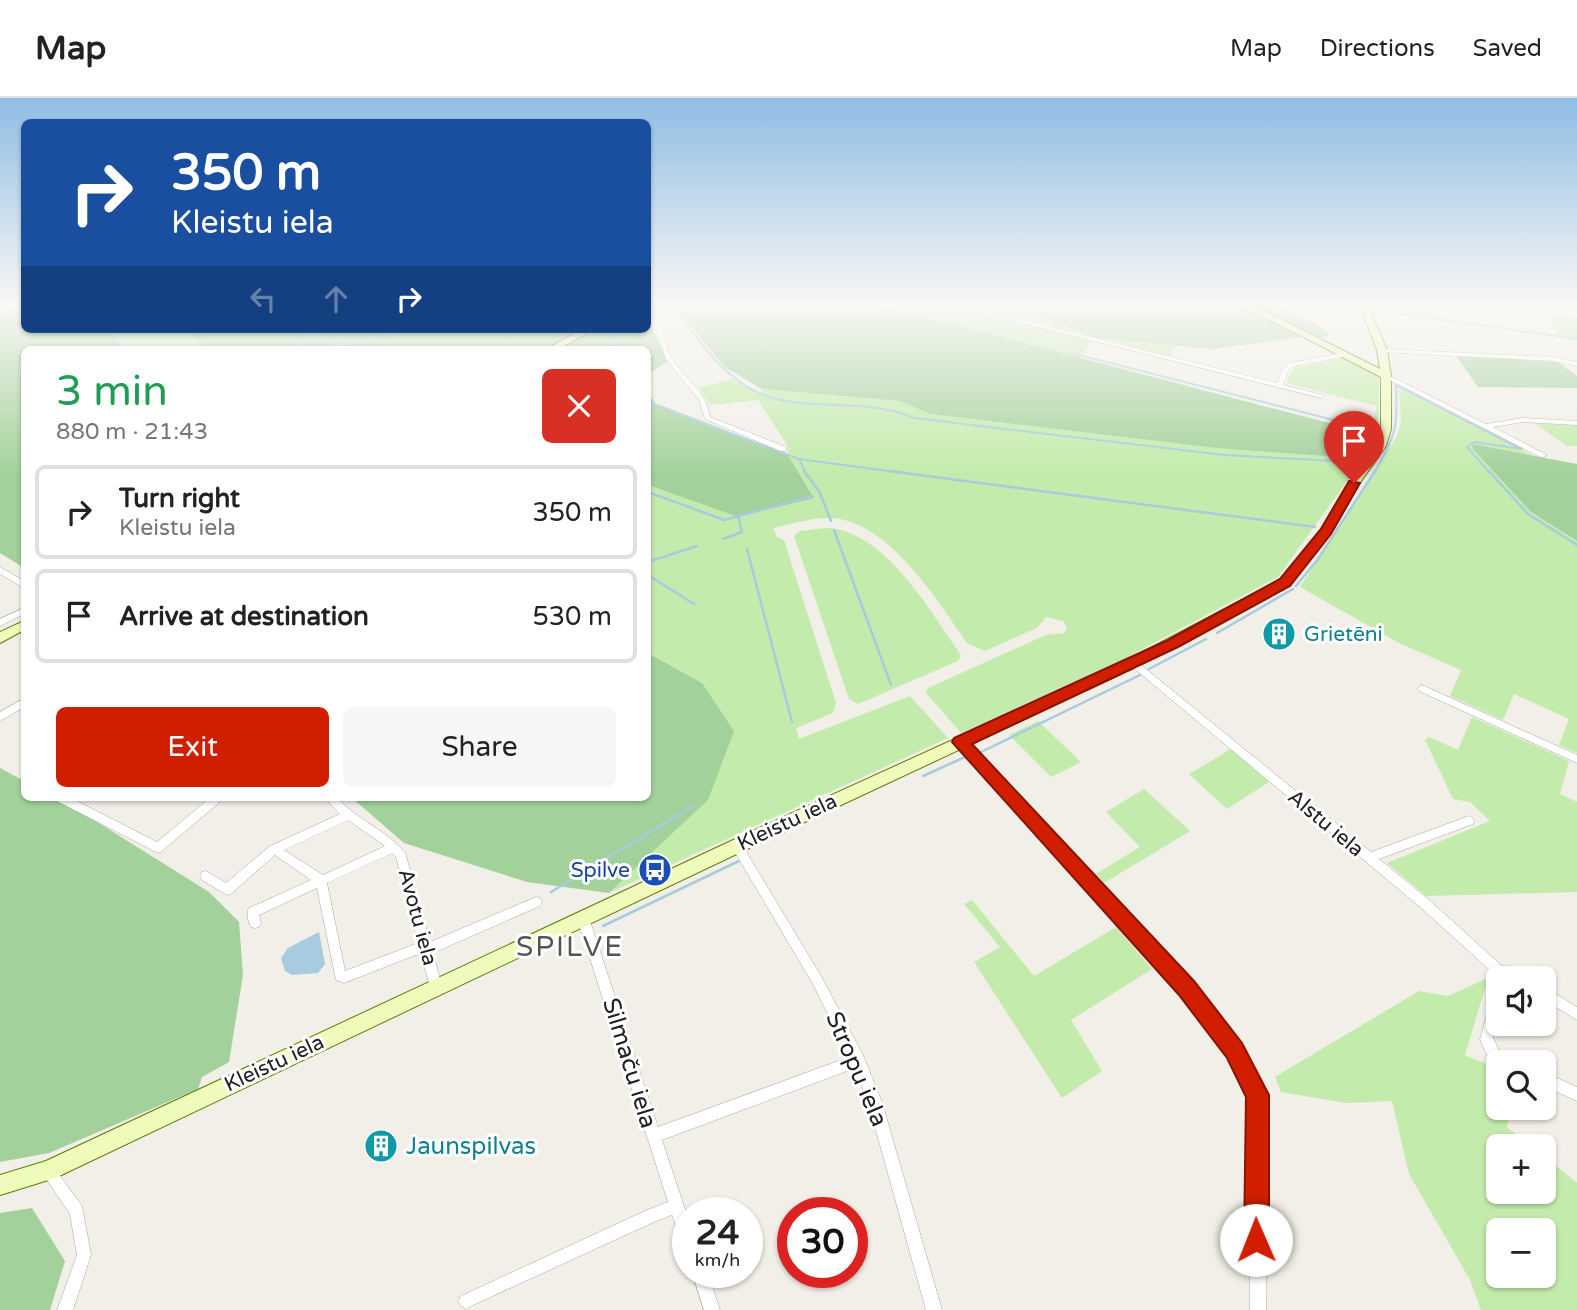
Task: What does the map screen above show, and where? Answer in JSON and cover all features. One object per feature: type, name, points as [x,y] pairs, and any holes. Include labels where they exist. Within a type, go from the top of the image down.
[{"type":"street","points":[[670,361],[706,402],[707,418],[783,449]]},
{"type":"street","points":[[1182,361],[1321,396]]},
{"type":"street","points":[[1279,386],[1286,368],[1292,364],[1311,361]]},
{"type":"street","points":[[1354,361],[1543,455]]},
{"type":"street","name":"Kleistu iela","points":[[0,1185],[48,1171],[583,918],[1133,663],[1257,600],[1293,576],[1381,446],[1388,411],[1384,361]]},
{"type":"street","points":[[1486,426],[1523,420],[1577,423]]},
{"type":"street","points":[[0,570],[21,583]]},
{"type":"street","points":[[0,623],[21,612]]},
{"type":"street","points":[[0,638],[21,627]]},
{"type":"street","name":"Alstu iela","points":[[1133,663],[1369,858],[1485,956],[1493,966]]},
{"type":"street","points":[[1422,689],[1577,759]]},
{"type":"street","points":[[0,717],[21,706]]},
{"type":"street","points":[[960,742],[1179,979],[1235,1051],[1258,1095],[1258,1310]]},
{"type":"street","points":[[67,801],[158,848],[213,801]]},
{"type":"street","name":"Avotu iela","points":[[333,801],[346,816],[395,847],[401,855],[436,987]]},
{"type":"street","points":[[206,876],[228,890],[274,849],[346,816]]},
{"type":"street","points":[[1369,858],[1469,821]]},
{"type":"street","name":"Stropu iela","points":[[737,846],[811,969],[858,1060],[876,1102],[934,1310]]},
{"type":"street","points":[[254,917],[321,880],[395,847]]},
{"type":"street","points":[[274,849],[321,880],[340,976],[344,977],[425,948],[537,902]]},
{"type":"street","name":"Silmaču iela","points":[[583,918],[673,1197]]},
{"type":"street","points":[[1556,1001],[1577,1014]]},
{"type":"street","points":[[653,1136],[858,1060]]},
{"type":"street","points":[[1556,1084],[1577,1094]]},
{"type":"street","points":[[48,1171],[77,1211],[85,1255],[65,1310]]},
{"type":"street","points":[[466,1301],[652,1215],[672,1208]]},
{"type":"street","points":[[704,1288],[712,1310]]},
{"type":"green space","points":[[0,361],[21,361],[21,566],[0,553]]},
{"type":"green space","points":[[651,361],[668,361],[651,372]]},
{"type":"green space","points":[[720,361],[1091,361],[1378,436],[1363,459],[1216,448],[930,414],[900,401],[762,389],[725,367]]},
{"type":"green space","points":[[1332,361],[1350,361],[1379,376],[1378,436],[1371,434],[1377,406],[1286,383],[1294,368]]},
{"type":"green space","points":[[1459,361],[1558,362],[1577,376],[1577,388],[1478,387]]},
{"type":"green space","points":[[732,379],[759,394],[762,389],[900,401],[930,414],[1216,448],[1363,459],[1278,577],[1122,660],[961,733],[926,693],[928,688],[1046,635],[1065,633],[1067,627],[1063,621],[1046,617],[1037,628],[985,651],[967,643],[910,566],[873,533],[853,523],[832,518],[773,528],[777,537],[784,540],[836,703],[833,713],[796,728],[799,739],[910,696],[948,738],[609,893],[708,800],[702,683],[651,655],[651,486],[738,517],[814,497],[788,455],[788,446],[758,400],[710,405],[699,388]]},
{"type":"green space","points":[[1399,388],[1534,456],[1472,445],[1531,512],[1577,541],[1577,753],[1559,745],[1569,719],[1514,694],[1503,720],[1450,696],[1461,670],[1399,643],[1300,587],[1397,436],[1401,422]]},
{"type":"green space","points":[[651,396],[655,403],[788,455],[814,498],[738,517],[651,486]]},
{"type":"green space","points":[[1533,422],[1577,425],[1577,446],[1567,446]]},
{"type":"green space","points":[[1472,444],[1577,464],[1577,541],[1531,512],[1473,449]]},
{"type":"green space","points":[[826,528],[847,532],[868,542],[886,557],[935,617],[961,655],[958,661],[858,704],[849,699],[794,536],[800,531]]},
{"type":"green space","points":[[651,655],[702,683],[734,731],[708,800],[609,893],[527,882],[404,843],[355,801],[651,801]]},
{"type":"green space","points":[[1472,717],[1569,761],[1560,794],[1577,802],[1577,892],[1426,896],[1387,863],[1490,821],[1470,802],[1453,799],[1425,740],[1429,737],[1458,750]]},
{"type":"green space","points":[[1038,721],[1081,762],[1051,777],[1009,735]]},
{"type":"green space","points":[[1231,749],[1269,782],[1227,809],[1189,774]]},
{"type":"green space","points":[[0,768],[21,779],[21,801],[60,801],[209,892],[239,922],[243,975],[229,1062],[202,1077],[198,1089],[49,1153],[0,1162]]},
{"type":"green space","points":[[1144,789],[1190,831],[1104,883],[1096,874],[1140,847],[1106,812]]},
{"type":"green space","points":[[972,900],[1034,976],[1116,927],[1152,969],[1071,1020],[1102,1071],[1062,1098],[974,962],[1000,947],[964,904]]},
{"type":"green space","points":[[1486,979],[1465,1055],[1486,1064],[1486,1120],[1508,1120],[1507,1127],[1516,1134],[1486,1134],[1486,1204],[1556,1204],[1556,1166],[1577,1183],[1577,1310],[1481,1310],[1470,1280],[1409,1174],[1392,1101],[1346,1103],[1281,1092],[1275,1077],[1419,991],[1448,996]]},
{"type":"green space","points":[[32,1208],[65,1261],[50,1310],[0,1310],[0,1213]]},
{"type":"water","points":[[319,932],[325,964],[318,973],[292,975],[285,971],[281,958],[288,948]]},
{"type":"waterway","points":[[716,361],[751,389],[784,401],[877,408],[914,418],[1224,455],[1354,462]]},
{"type":"waterway","points":[[1101,361],[1369,429]]},
{"type":"waterway","points":[[1374,473],[1394,431],[1396,385],[1521,449],[1474,442],[1467,447],[1490,473]]},
{"type":"waterway","points":[[651,401],[653,404],[799,459]]},
{"type":"waterway","points":[[799,459],[903,473]]},
{"type":"waterway","points":[[799,459],[806,473]]},
{"type":"waterway","points":[[804,471],[819,491],[831,521]]},
{"type":"waterway","points":[[889,471],[1315,527]]},
{"type":"waterway","points":[[1296,586],[1318,559],[1375,471]]},
{"type":"waterway","points":[[1489,471],[1528,514],[1577,545]]},
{"type":"waterway","points":[[651,493],[724,520],[738,516]]},
{"type":"waterway","points":[[738,516],[813,496]]},
{"type":"waterway","points":[[723,539],[742,532],[738,516]]},
{"type":"waterway","points":[[834,530],[891,685]]},
{"type":"waterway","points":[[651,561],[697,546]]},
{"type":"waterway","points":[[747,549],[792,722]]},
{"type":"waterway","points":[[651,577],[694,604]]},
{"type":"waterway","points":[[1217,633],[1293,589]]},
{"type":"waterway","points":[[1149,669],[1206,639]]},
{"type":"waterway","points":[[979,753],[1140,675]]},
{"type":"waterway","points":[[923,776],[965,757]]},
{"type":"waterway","points":[[551,892],[693,806]]},
{"type":"waterway","points":[[603,926],[741,860]]},
{"type":"place","name":"Grietēni","points":[[1279,634]]},
{"type":"place","name":"Spilve","points":[[655,870]]},
{"type":"place","name":"Jaunspilvas","points":[[381,1146]]},
{"type":"district","name":"SPILVE","points":[[570,946]]},
{"type":"route","points":[[1256,1240],[1258,1095],[1235,1051],[1187,988],[960,742],[1133,663],[1257,600],[1285,582],[1293,576],[1326,531],[1354,483]]}]
